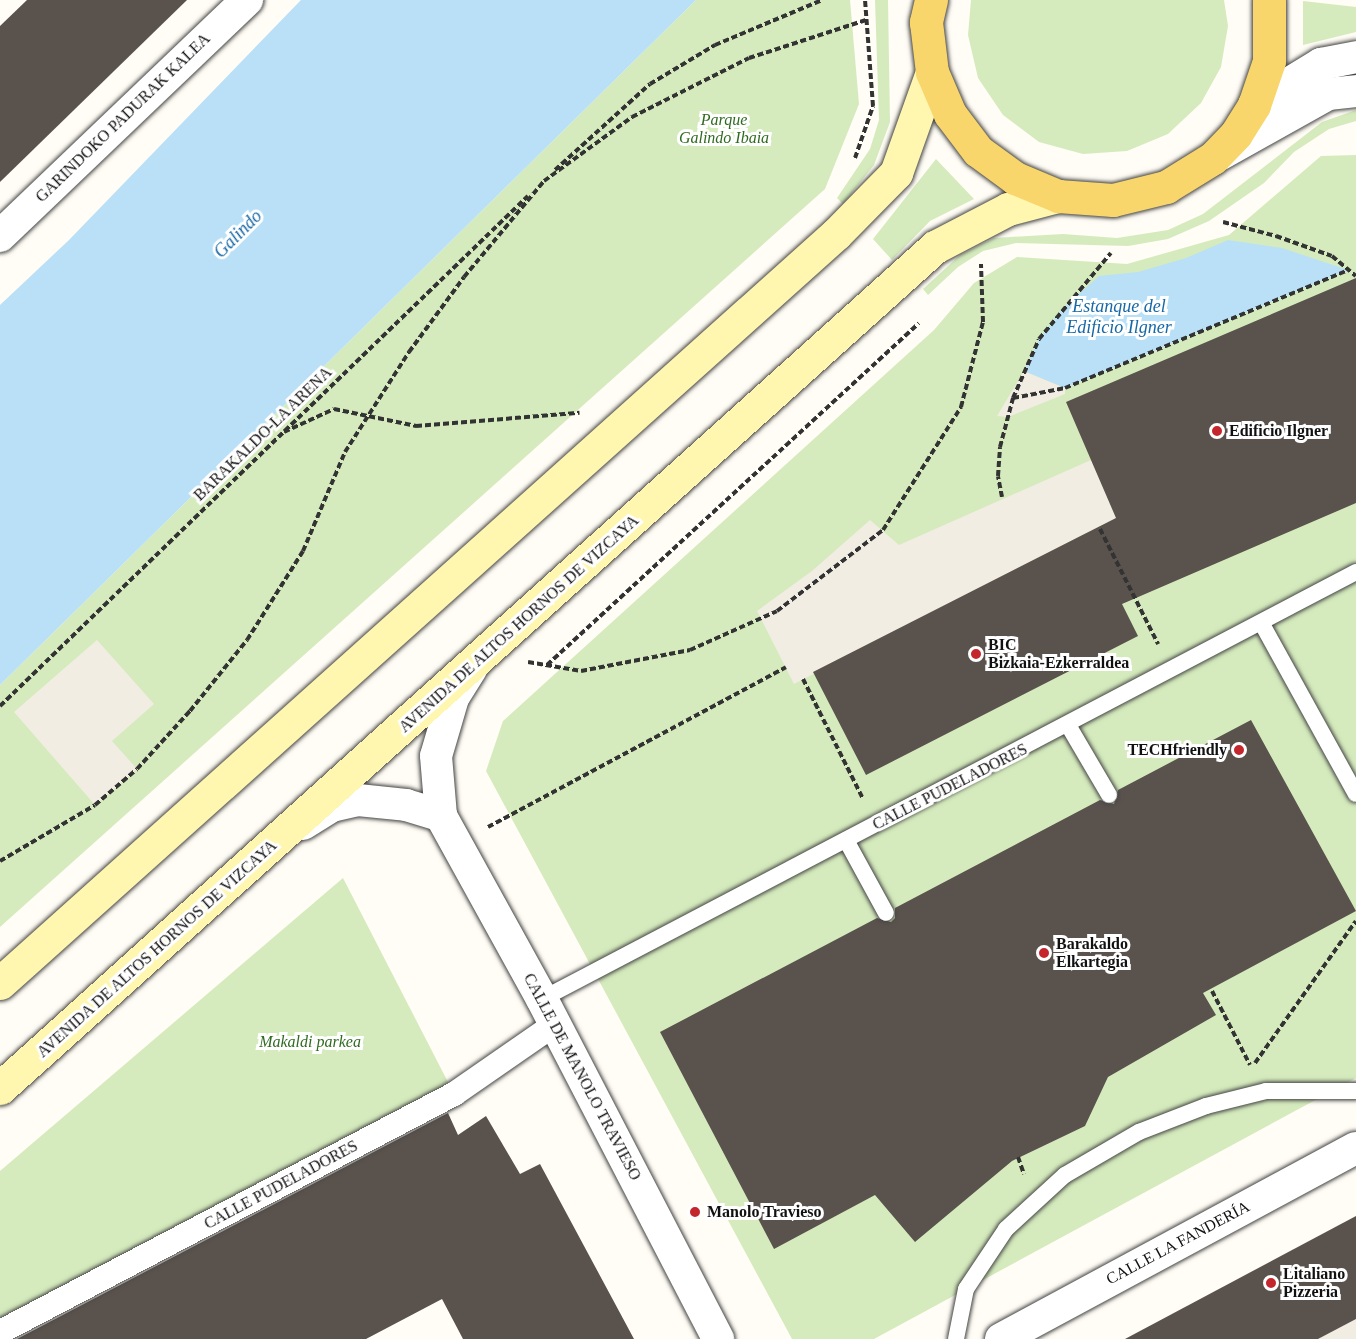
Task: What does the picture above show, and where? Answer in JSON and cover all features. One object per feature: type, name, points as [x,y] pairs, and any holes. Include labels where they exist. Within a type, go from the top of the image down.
[{"type":"main road","points":[[931,0],[927,22],[932,72],[950,114],[978,151],[1015,178],[1058,196],[1113,200],[1155,190],[1213,158],[1236,134],[1254,105],[1269,61],[1269,0]]},
{"type":"main road","points":[[0,982],[836,234],[896,173],[932,72]]},
{"type":"main road","name":"AVENIDA DE ALTOS HORNOS DE VIZCAYA","points":[[0,1089],[284,836],[935,247],[1008,209],[1058,196]]},
{"type":"street","name":"GARINDOKO PADURAK KALEA","points":[[0,236],[247,0]]},
{"type":"street","points":[[1254,105],[1321,64],[1356,57]]},
{"type":"street","points":[[1213,158],[1328,94],[1356,91]]},
{"type":"street","name":"CALLE DE MANOLO TRAVIESO","points":[[478,661],[453,698],[436,756],[441,816],[548,1011],[718,1339]]},
{"type":"street","points":[[284,836],[332,807],[358,800],[406,805],[441,816]]},
{"type":"street","name":"CALLE PUDELADORES","points":[[0,1332],[454,1094],[548,1011]]},
{"type":"street","name":"CALLE LA FANDERÍA","points":[[1001,1339],[1356,1148]]},
{"type":"lane","name":"CALLE PUDELADORES","points":[[548,1011],[846,840],[1354,578]]},
{"type":"lane","points":[[1262,624],[1356,794]]},
{"type":"lane","points":[[1068,725],[1109,795]]},
{"type":"lane","points":[[846,840],[886,913]]},
{"type":"lane","points":[[956,1339],[966,1289],[1006,1229],[1065,1175],[1139,1132],[1206,1106],[1266,1091],[1356,1091]]},
{"type":"path","points":[[0,861],[95,806],[136,769],[190,711],[247,640],[303,551],[345,452],[464,277],[544,181],[650,84],[715,45],[822,0]]},
{"type":"path","points":[[852,163],[873,106],[864,0]]},
{"type":"path","points":[[544,181],[632,117],[749,58],[866,20]]},
{"type":"path","name":"BARAKALDO-LA ARENA","points":[[0,706],[544,181]]},
{"type":"path","points":[[1222,222],[1276,236],[1332,256],[1356,276]]},
{"type":"path","points":[[1002,497],[998,476],[1000,447],[1013,398],[1039,339],[1111,253]]},
{"type":"path","points":[[478,661],[547,665],[581,671],[690,650],[777,611],[883,530],[961,407],[983,321],[981,264]]},
{"type":"path","points":[[1013,398],[1065,388],[1348,270]]},
{"type":"path","points":[[547,665],[919,323]]},
{"type":"path","points":[[281,433],[334,409],[416,426],[588,412]]},
{"type":"path","points":[[1100,529],[1172,670]]},
{"type":"path","points":[[456,844],[786,667]]},
{"type":"path","points":[[803,679],[876,825]]},
{"type":"path","points":[[1212,991],[1251,1069],[1356,921]]},
{"type":"green space","name":"Parque Galindo Ibaia","points":[[696,0],[850,0],[859,104],[825,189],[0,927],[0,685]]},
{"type":"green space","points":[[875,0],[888,0],[890,122],[874,165],[843,204],[837,198],[870,149],[879,120]]},
{"type":"green space","points":[[971,0],[1224,0],[1228,26],[1221,67],[1201,103],[1168,134],[1127,151],[1083,154],[1039,142],[1003,115],[978,78],[968,35]]},
{"type":"green space","points":[[1303,1],[1356,7],[1356,32],[1303,45]]},
{"type":"green space","points":[[1356,110],[1356,121],[1329,129],[1294,152],[1264,183],[1209,221],[1168,239],[1128,246],[1016,243],[983,251],[958,267],[928,295],[923,289],[960,255],[994,238],[1063,234],[1117,238],[1168,230],[1203,214],[1322,122]]},
{"type":"green space","points":[[1356,155],[1356,1078],[874,1339],[792,1339],[486,771],[503,721],[934,330],[974,283],[1017,257],[1127,264],[1229,235],[1321,156]]},
{"type":"green space","points":[[936,159],[974,199],[930,221],[892,260],[873,239]]},
{"type":"green space","name":"Makaldi parkea","points":[[343,878],[450,1086],[0,1319],[0,1171]]},
{"type":"shaded area","points":[[1024,371],[1065,388],[1065,394],[1008,417],[997,416]]},
{"type":"shaded area","points":[[1091,460],[1119,524],[1086,533],[794,684],[757,611],[812,571],[870,520],[899,545]]},
{"type":"shaded area","points":[[97,640],[154,704],[112,741],[137,769],[95,805],[14,712]]},
{"type":"shaded area","points":[[1356,1319],[1356,1339],[1318,1339]]},
{"type":"water","name":"Galindo","points":[[301,0],[696,0],[0,685],[0,305],[69,240]]},
{"type":"water","name":"Estanque del Edificio Ilgner","points":[[1228,240],[1282,248],[1348,270],[1065,388],[1024,371],[1039,339],[1062,309],[1099,276],[1138,272],[1186,258]]},
{"type":"building","points":[[27,0],[187,0],[0,182],[0,26]]},
{"type":"building","points":[[1356,278],[1356,503],[1122,604],[1138,636],[866,775],[813,672],[1116,518],[1066,402]]},
{"type":"building","name":"Barakaldo Elkartegia","points":[[1251,720],[1356,911],[1203,993],[1216,1015],[1108,1077],[1085,1126],[1012,1161],[915,1242],[875,1195],[774,1249],[660,1032],[877,918],[891,922],[895,918],[895,908],[1100,800],[1114,804],[1118,790]]},
{"type":"building","points":[[448,1113],[458,1135],[486,1116],[520,1174],[540,1164],[634,1339],[463,1339],[442,1299],[366,1339],[17,1339]]},
{"type":"building","points":[[1356,1216],[1356,1319],[1318,1339],[1125,1339]]},
{"type":"place","name":"Edificio Ilgner","points":[[1217,431]]},
{"type":"place","name":"BIC Bizkaia-Ezkerraldea","points":[[976,654]]},
{"type":"place","name":"TECHfriendly","points":[[1239,750]]},
{"type":"place","name":"Barakaldo Elkartegia","points":[[1044,953]]},
{"type":"place","name":"Manolo Travieso","points":[[695,1212]]},
{"type":"place","name":"Litaliano Pizzeria","points":[[1271,1283]]}]
